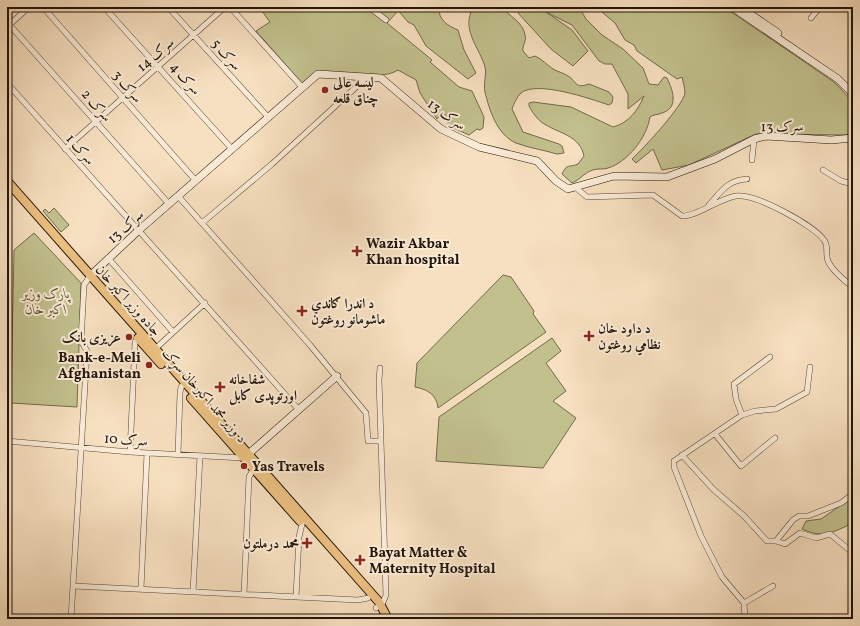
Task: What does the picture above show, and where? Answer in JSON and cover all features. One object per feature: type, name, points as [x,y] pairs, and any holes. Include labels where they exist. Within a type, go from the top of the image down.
[{"type":"main road","name":"جاده وزیر اکبر خان","points":[[7,181],[88,277]]},
{"type":"main road","name":"د وزیر محمد اکبرخان سړک","points":[[7,189],[88,277],[303,520],[388,619]]},
{"type":"main road","name":"جاده وزیر اکبر خان","points":[[140,336],[155,349],[183,385]]},
{"type":"main road","name":"د وزیر محمد اکبرخان سړک","points":[[303,520],[368,598],[378,606],[383,619]]},
{"type":"street","points":[[8,25],[29,7]]},
{"type":"street","name":"سرک 3","points":[[43,7],[196,180]]},
{"type":"street","name":"سرک 4","points":[[104,7],[232,148]]},
{"type":"street","name":"سرک 5","points":[[168,7],[268,117]]},
{"type":"street","name":"سرک 14","points":[[65,149],[225,7]]},
{"type":"street","points":[[230,7],[302,87]]},
{"type":"street","points":[[369,7],[386,20]]},
{"type":"street","points":[[732,7],[838,80],[853,94]]},
{"type":"street","points":[[740,7],[841,76],[853,88]]},
{"type":"street","points":[[811,18],[820,7]]},
{"type":"street","name":"سرک 2","points":[[8,25],[96,121],[169,204]]},
{"type":"street","name":"سرک 13","points":[[88,277],[139,230],[318,74],[381,78],[441,129],[478,147],[536,160],[561,185],[568,189],[614,176],[667,177],[715,159],[754,139],[766,136],[831,140],[853,138]]},
{"type":"street","points":[[202,223],[272,164],[367,77]]},
{"type":"street","name":"سرک 1","points":[[7,83],[299,410]]},
{"type":"street","points":[[752,160],[754,139]]},
{"type":"street","points":[[823,170],[841,180],[853,184]]},
{"type":"street","points":[[709,206],[721,189],[734,182],[747,179]]},
{"type":"street","points":[[575,187],[587,197],[652,196],[682,216],[693,214],[709,206],[739,196],[762,201],[803,222],[824,240],[829,262],[853,287]]},
{"type":"street","points":[[178,196],[337,376],[366,413],[368,441],[380,441]]},
{"type":"street","points":[[108,258],[173,332]]},
{"type":"street","points":[[71,619],[87,351],[81,341],[84,285],[88,277]]},
{"type":"street","points":[[155,349],[204,303]]},
{"type":"street","points":[[130,452],[135,342],[140,336]]},
{"type":"street","points":[[742,415],[736,399],[734,384],[770,357]]},
{"type":"street","points":[[378,606],[386,595],[380,441],[380,368]]},
{"type":"street","points":[[745,619],[744,603],[722,577],[701,536],[674,467],[674,460],[742,415],[755,411],[776,409],[807,392],[809,389],[810,368]]},
{"type":"street","points":[[246,456],[337,376]]},
{"type":"street","points":[[178,454],[183,385]]},
{"type":"street","points":[[714,434],[741,466],[775,438]]},
{"type":"street","name":"سرک 10","points":[[7,441],[130,452],[200,456],[246,456]]},
{"type":"street","points":[[141,589],[148,453]]},
{"type":"street","points":[[682,455],[713,489],[744,516],[767,542],[776,541],[785,544],[803,533],[816,538],[830,534],[853,553]]},
{"type":"street","points":[[193,592],[200,456]]},
{"type":"street","points":[[244,594],[249,477],[255,466]]},
{"type":"street","points":[[776,541],[793,520],[799,516],[808,516],[841,503],[853,494]]},
{"type":"street","points":[[296,597],[303,520]]},
{"type":"street","points":[[74,586],[358,600],[368,598]]},
{"type":"street","points":[[744,603],[773,586]]},
{"type":"green space","points":[[259,7],[393,7],[398,11],[387,23],[432,60],[430,62],[459,87],[472,91],[484,117],[483,128],[480,130],[477,129],[469,135],[447,125],[450,119],[442,112],[437,119],[420,93],[416,80],[398,70],[383,75],[374,76],[320,72],[311,76],[302,83],[256,31],[270,22]]},
{"type":"green space","points":[[395,7],[439,7],[440,16],[444,22],[458,30],[464,50],[476,73],[468,79],[426,46],[414,25],[408,22]]},
{"type":"green space","points":[[468,7],[503,8],[519,23],[524,30],[525,39],[523,51],[529,58],[535,56],[553,69],[571,78],[578,85],[581,86],[589,84],[609,92],[613,97],[612,103],[609,105],[577,95],[551,90],[529,90],[521,93],[512,109],[523,132],[559,144],[562,146],[564,153],[557,154],[516,143],[509,139],[499,128],[487,99],[485,89],[485,67],[473,40],[469,26],[471,12]]},
{"type":"green space","points":[[523,7],[538,7],[544,11],[541,7],[579,7],[586,19],[602,35],[623,49],[643,68],[649,84],[658,85],[664,77],[667,78],[673,93],[673,103],[671,107],[667,111],[650,117],[641,140],[623,160],[615,165],[606,169],[590,171],[572,183],[562,174],[567,167],[578,164],[584,156],[582,149],[569,136],[546,125],[536,117],[529,106],[529,103],[533,102],[571,107],[613,127],[624,122],[632,115],[644,96],[628,109],[628,94],[612,64],[605,64],[599,61],[572,25],[546,12],[572,30],[588,51],[573,66],[551,49],[518,13]]},
{"type":"green space","points":[[596,7],[724,7],[834,82],[853,102],[850,135],[756,134],[689,165],[662,170],[653,149],[636,163],[632,159],[662,127],[683,99],[685,93],[682,77],[677,79],[637,51],[634,45],[625,40],[615,23]]},
{"type":"green space","points":[[54,208],[69,225],[61,232],[43,211],[45,209],[49,213]]},
{"type":"green space","name":"پارک وزیر اکبر خان","points":[[34,233],[81,283],[77,407],[11,403],[14,250]]},
{"type":"green space","points":[[503,275],[511,277],[534,311],[533,314],[546,332],[438,408],[436,399],[430,393],[415,387],[417,363]]},
{"type":"green space","points":[[552,338],[561,351],[546,363],[566,391],[553,401],[576,418],[543,468],[436,461],[439,417]]},
{"type":"green space","points":[[853,497],[853,523],[823,534],[816,534],[802,529],[806,521],[821,519]]},
{"type":"place","name":"لیسه عالی چناق قلعه","points":[[325,90]]},
{"type":"place","name":"Wazir Akbar Khan hospital","points":[[357,251]]},
{"type":"place","name":"د اندرا ګاندي ماشومانو روغتون","points":[[302,311]]},
{"type":"place","name":"د داود خان نظامي روغتون","points":[[589,336]]},
{"type":"place","name":"عزیزی بانک","points":[[129,337]]},
{"type":"place","name":"Bank-e-Meli Afghanistan","points":[[149,365]]},
{"type":"place","name":"شفاخانه اورتوپدی کابل","points":[[220,387]]},
{"type":"place","name":"Yas Travels","points":[[244,466]]},
{"type":"place","name":"محمد درملتون","points":[[307,543]]},
{"type":"place","name":"Bayat Matter & Maternity Hospital","points":[[360,560]]}]
